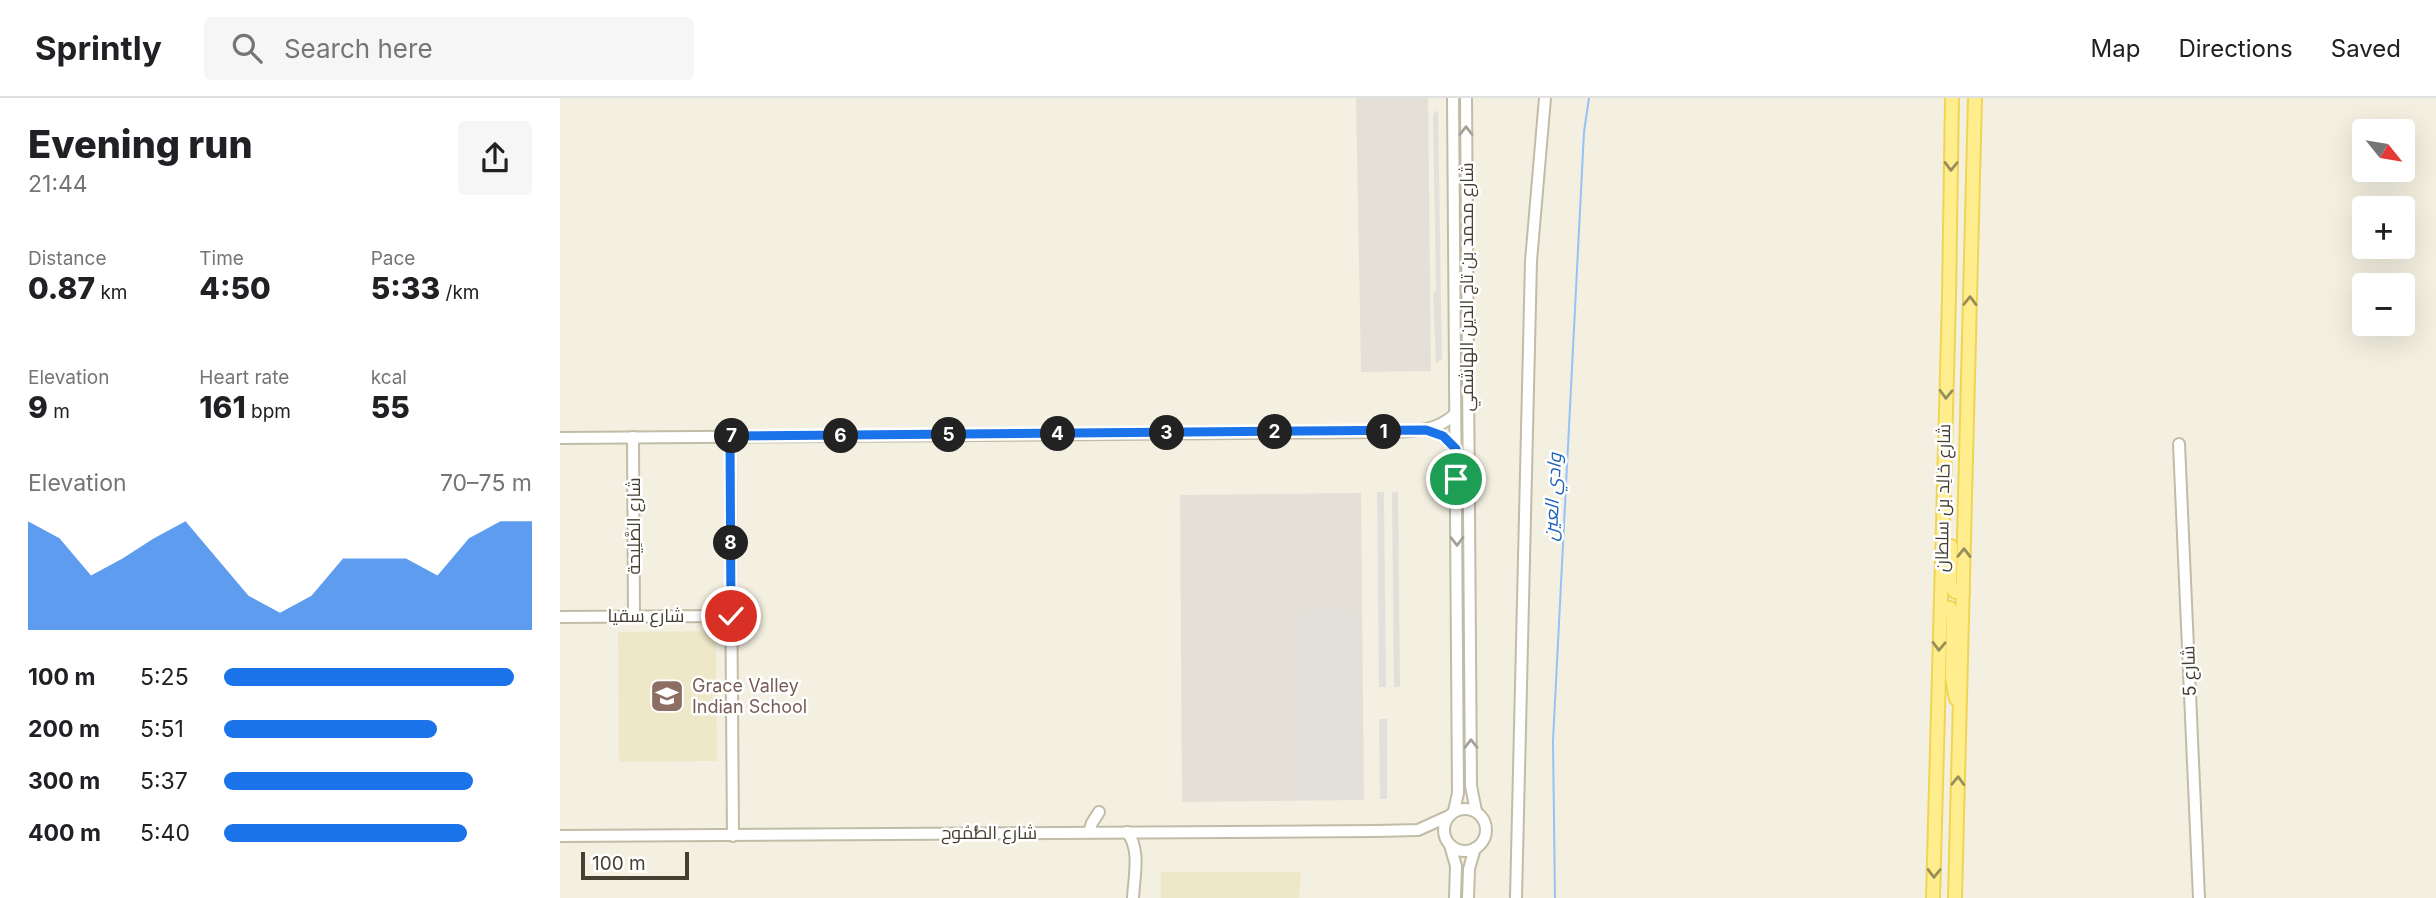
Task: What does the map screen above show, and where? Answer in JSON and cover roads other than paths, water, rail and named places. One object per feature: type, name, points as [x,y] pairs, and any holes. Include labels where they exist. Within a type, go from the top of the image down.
[{"type":"main road","name":"شارع خالِد بن سلطان","points":[[1933,898],[1952,98]]},
{"type":"main road","name":"شارع خالِد بن سلطان","points":[[1955,898],[1975,98]]},
{"type":"main road","points":[[1944,487],[1950,508],[1950,586],[1955,592],[1963,592]]},
{"type":"main road","points":[[1941,606],[1950,608],[1953,614],[1952,678],[1961,713]]},
{"type":"street","name":"شارع محمد بن تاج الدين الهاشمي","points":[[1451,813],[1458,793],[1453,98]]},
{"type":"street","name":"شارع محمد بن تاج الدين الهاشمي","points":[[1466,98],[1471,791],[1476,811]]},
{"type":"street","points":[[1516,898],[1531,261],[1545,98]]},
{"type":"street","points":[[560,438],[1426,430],[1445,423],[1455,414]]},
{"type":"street","points":[[1426,430],[1443,436],[1456,449]]},
{"type":"street","points":[[730,436],[733,836]]},
{"type":"street","name":"شارع الصَّلِيحة","points":[[633,437],[634,616]]},
{"type":"street","name":"شارع 5","points":[[2179,444],[2199,898]]},
{"type":"street","name":"شارع سقيا","points":[[560,617],[731,616]]},
{"type":"street","points":[[1448,843],[1465,851],[1475,848],[1483,842],[1485,822],[1476,811],[1467,808],[1451,813],[1444,828],[1448,843],[1456,866],[1455,898]]},
{"type":"street","points":[[1090,832],[1092,823],[1100,812]]},
{"type":"street","name":"شارع الطُّمُوح","points":[[1418,830],[1451,813]]},
{"type":"street","name":"شارع الطُّمُوح","points":[[560,836],[1418,830],[1448,843]]},
{"type":"street","points":[[1126,832],[1136,851],[1133,898]]},
{"type":"street","points":[[1136,851],[1151,832]]},
{"type":"street","points":[[1468,898],[1469,869],[1475,848]]},
{"type":"waterway","name":"وادي العين","points":[[1555,898],[1553,741],[1584,132],[1589,98]]},
{"type":"place","name":"Grace Valley Indian School","points":[[667,696]]}]
